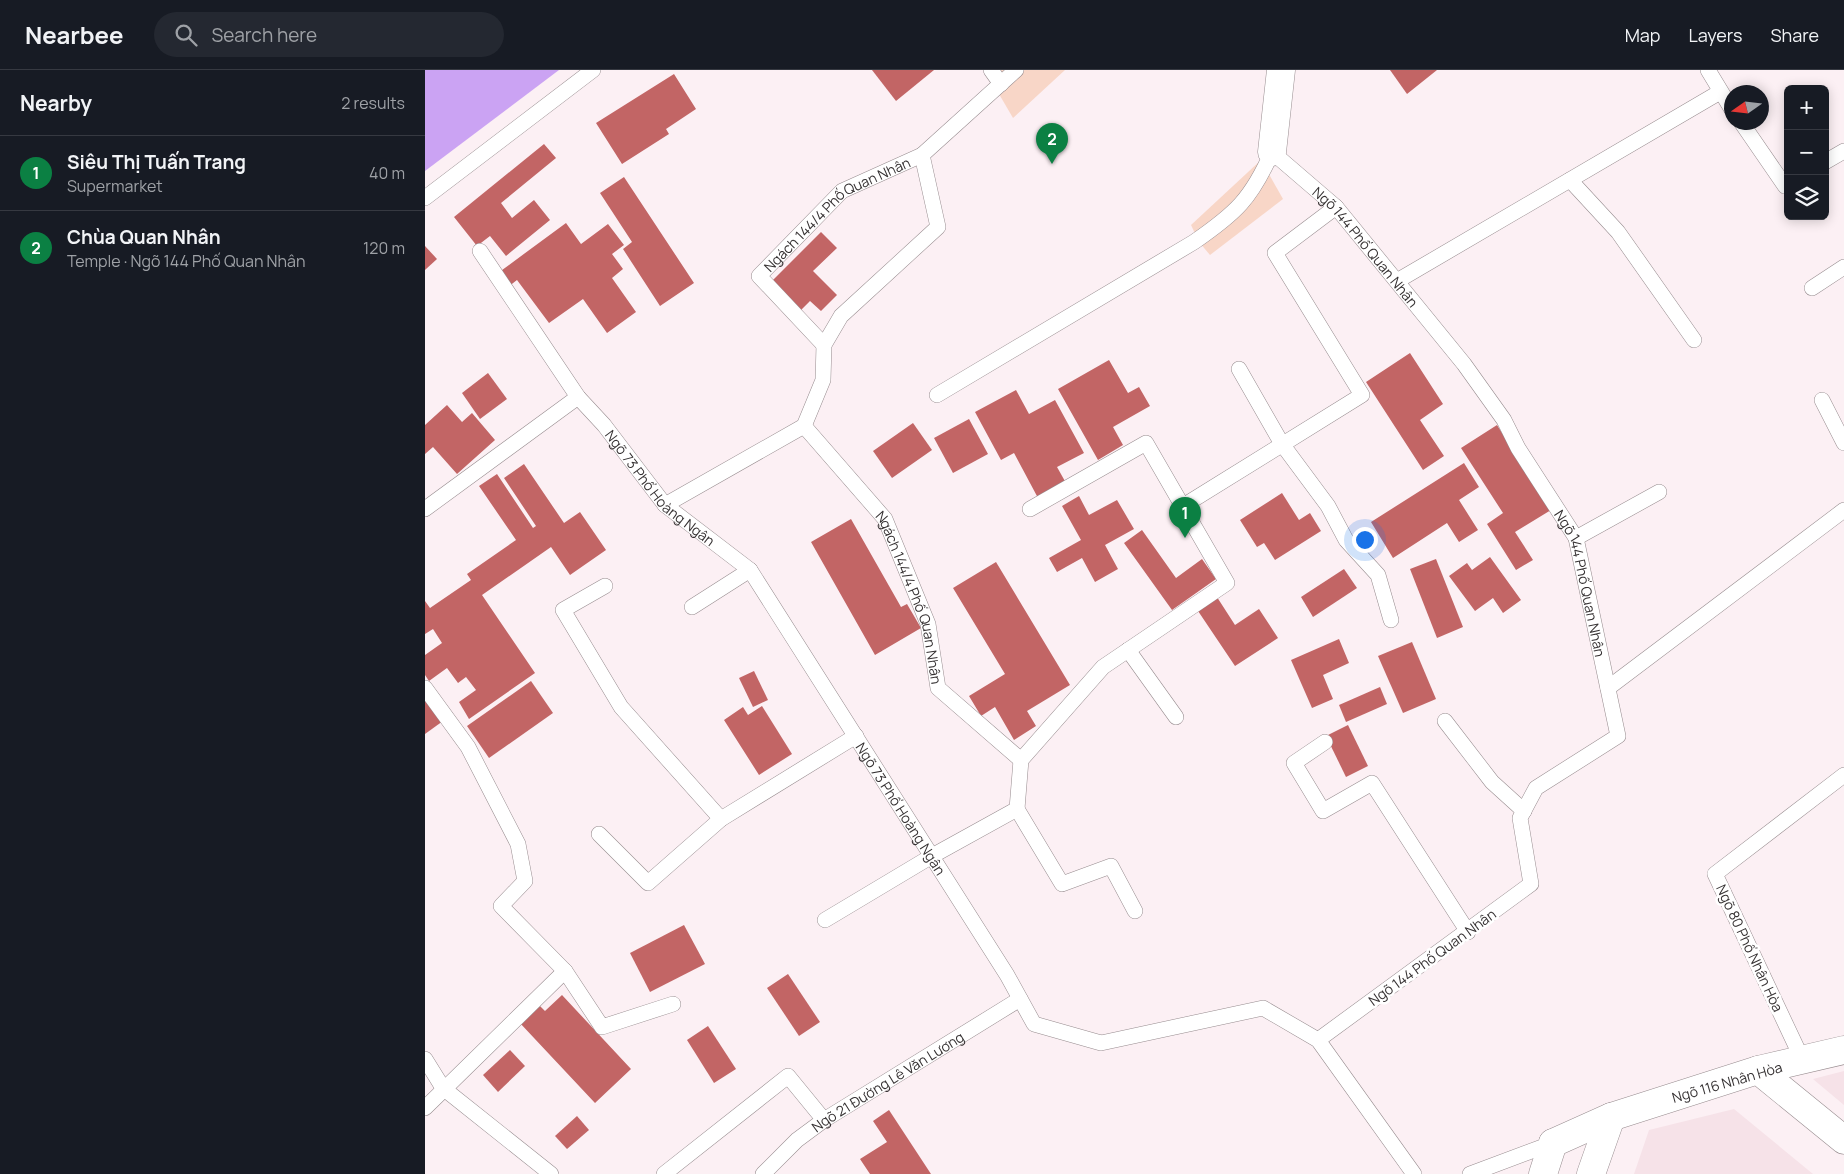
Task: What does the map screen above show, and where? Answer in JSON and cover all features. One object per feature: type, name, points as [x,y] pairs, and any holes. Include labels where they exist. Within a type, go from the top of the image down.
[{"type":"street","points":[[1272,152],[1282,71]]},
{"type":"street","name":"Ngõ 116 Nhân Hòa","points":[[1553,1143],[1611,1117],[1758,1070],[1844,1050]]},
{"type":"street","points":[[1758,1070],[1844,1140]]},
{"type":"street","points":[[1591,1174],[1611,1117]]},
{"type":"street","points":[[1543,1174],[1553,1143]]},
{"type":"lane","points":[[425,198],[593,70]]},
{"type":"lane","points":[[991,70],[1001,84]]},
{"type":"lane","name":"Ngách 144/4 Phố Quan Nhân","points":[[824,345],[759,276],[842,191],[922,155],[1016,70]]},
{"type":"lane","points":[[1708,70],[1724,98]]},
{"type":"lane","points":[[1397,282],[1720,92]]},
{"type":"lane","points":[[1747,130],[1784,183]]},
{"type":"lane","points":[[1829,160],[1844,151]]},
{"type":"lane","points":[[937,395],[1194,242],[1224,221],[1243,204],[1262,175],[1272,152]]},
{"type":"lane","name":"Ngõ 144 Phố Quan Nhân","points":[[1272,152],[1336,207],[1464,364],[1504,420],[1518,448],[1577,538],[1618,736],[1536,788],[1520,818],[1531,884],[1318,1040]]},
{"type":"lane","name":"Ngách 144/4 Phố Quan Nhân","points":[[922,155],[938,227],[841,316],[824,345],[823,380],[804,426],[885,519],[928,624],[938,688],[1021,760]]},
{"type":"lane","points":[[1570,180],[1618,232],[1694,340]]},
{"type":"lane","points":[[1183,506],[1363,395],[1275,253],[1336,207]]},
{"type":"lane","name":"Ngõ 73 Phố Hoàng Ngân","points":[[480,251],[577,397],[604,425],[665,505],[750,570],[932,856],[1035,1024],[1101,1043],[1263,1008],[1318,1040],[1414,1174]]},
{"type":"lane","points":[[1812,288],[1844,267]]},
{"type":"lane","points":[[1239,369],[1282,444],[1328,506],[1346,540],[1378,575],[1391,620]]},
{"type":"lane","points":[[425,510],[577,397]]},
{"type":"lane","points":[[1822,400],[1844,443]]},
{"type":"lane","points":[[665,505],[804,426]]},
{"type":"lane","points":[[1030,509],[1146,444],[1227,584],[1103,667],[1021,760],[1017,809],[1062,884],[1111,866],[1135,911]]},
{"type":"lane","points":[[1577,538],[1659,492]]},
{"type":"lane","points":[[1608,688],[1844,510]]},
{"type":"lane","points":[[692,608],[750,570]]},
{"type":"lane","points":[[605,586],[563,610],[621,707],[721,819]]},
{"type":"lane","points":[[1128,650],[1176,717]]},
{"type":"lane","points":[[425,688],[468,747],[519,844],[525,880],[501,906],[565,972],[602,1027],[673,1004]]},
{"type":"lane","points":[[1445,721],[1492,782],[1524,811]]},
{"type":"lane","points":[[599,834],[648,883],[721,819],[856,736]]},
{"type":"lane","points":[[1325,742],[1294,763],[1323,811],[1372,783],[1468,932]]},
{"type":"lane","name":"Ngõ 80 Phố Nhân Hòa","points":[[1803,1061],[1715,874],[1844,775]]},
{"type":"lane","points":[[825,920],[932,856],[1017,809]]},
{"type":"lane","points":[[425,1108],[443,1088],[565,972]]},
{"type":"lane","name":"Ngõ 21 Đường Lê Văn Lương","points":[[763,1174],[785,1151],[824,1120],[1020,999]]},
{"type":"lane","points":[[425,1059],[443,1088],[551,1174]]},
{"type":"lane","points":[[664,1174],[788,1076],[824,1120]]},
{"type":"lane","points":[[1470,1174],[1553,1143]]},
{"type":"shaded area","points":[[425,70],[559,70],[425,171]]},
{"type":"shaded area","points":[[985,70],[1065,70],[1013,118]]},
{"type":"shaded area","points":[[1261,160],[1283,199],[1210,255],[1199,242],[1191,225]]},
{"type":"shaded area","points":[[1844,1071],[1844,1105],[1813,1079]]},
{"type":"shaded area","points":[[1734,1109],[1813,1174],[1634,1174],[1649,1130]]},
{"type":"building","points":[[872,70],[934,70],[896,101]]},
{"type":"building","points":[[1390,70],[1437,70],[1407,94]]},
{"type":"building","points":[[674,74],[696,109],[666,129],[669,134],[622,164],[596,123]]},
{"type":"building","points":[[544,144],[556,158],[501,203],[512,218],[534,200],[550,220],[506,256],[490,236],[477,246],[454,217]]},
{"type":"building","points":[[624,177],[694,283],[660,306],[623,249],[632,242],[600,193]]},
{"type":"building","points":[[566,223],[581,244],[608,224],[624,245],[612,254],[623,269],[612,278],[636,312],[607,333],[583,299],[549,323],[517,280],[508,287],[498,273]]},
{"type":"building","points":[[821,232],[837,248],[813,271],[837,295],[821,311],[810,301],[799,312],[770,283]]},
{"type":"building","points":[[425,246],[437,259],[425,270]]},
{"type":"building","points":[[1410,353],[1443,404],[1420,420],[1444,456],[1423,470],[1366,382]]},
{"type":"building","points":[[1109,360],[1128,393],[1139,387],[1150,406],[1113,427],[1123,445],[1098,460],[1058,389]]},
{"type":"building","points":[[488,373],[507,399],[480,419],[462,393]]},
{"type":"building","points":[[1016,390],[1029,414],[1055,400],[1084,453],[1057,467],[1066,483],[1038,498],[1014,453],[1001,460],[975,412]]},
{"type":"building","points":[[447,405],[462,422],[472,413],[495,440],[457,474],[433,447],[425,454],[425,425]]},
{"type":"building","points":[[969,419],[988,454],[953,473],[934,438]]},
{"type":"building","points":[[913,423],[932,450],[892,478],[873,451]]},
{"type":"building","points":[[1497,425],[1551,510],[1515,532],[1533,560],[1516,570],[1487,524],[1503,513],[1461,448]]},
{"type":"building","points":[[1464,463],[1479,487],[1459,500],[1478,530],[1459,542],[1447,523],[1393,558],[1371,522]]},
{"type":"building","points":[[524,464],[564,523],[580,512],[606,550],[570,575],[551,547],[482,595],[535,673],[469,719],[459,702],[476,690],[466,677],[458,683],[447,668],[429,681],[425,675],[425,655],[442,643],[433,629],[425,634],[425,601],[430,608],[471,580],[467,574],[516,540],[479,486],[497,474],[533,528],[536,526],[504,478]]},
{"type":"building","points":[[1282,493],[1299,520],[1310,513],[1321,531],[1275,560],[1264,543],[1257,547],[1240,520]]},
{"type":"building","points":[[1079,496],[1089,515],[1117,500],[1134,529],[1105,545],[1118,569],[1095,582],[1082,558],[1057,572],[1049,558],[1081,540],[1062,506]]},
{"type":"building","points":[[851,519],[901,607],[907,604],[921,628],[875,655],[811,542]]},
{"type":"building","points":[[1142,530],[1176,578],[1202,559],[1216,579],[1172,610],[1124,543]]},
{"type":"building","points":[[1490,557],[1521,600],[1503,613],[1493,598],[1475,611],[1449,576],[1467,563],[1472,570]]},
{"type":"building","points":[[1436,559],[1463,627],[1437,638],[1410,569]]},
{"type":"building","points":[[996,562],[1070,685],[1027,711],[1036,726],[1014,740],[995,707],[981,716],[969,696],[1005,674],[953,588]]},
{"type":"building","points":[[1344,569],[1357,588],[1313,617],[1301,597]]},
{"type":"building","points":[[1215,594],[1235,625],[1259,609],[1278,638],[1235,666],[1196,608]]},
{"type":"building","points":[[1339,639],[1349,663],[1323,675],[1333,699],[1312,708],[1291,660]]},
{"type":"building","points":[[1412,642],[1436,699],[1403,713],[1378,656]]},
{"type":"building","points":[[754,671],[768,700],[753,707],[739,678]]},
{"type":"building","points":[[531,681],[553,713],[489,758],[467,726]]},
{"type":"building","points":[[1380,687],[1387,704],[1346,722],[1339,705]]},
{"type":"building","points":[[425,696],[443,721],[425,734]]},
{"type":"building","points":[[762,706],[792,754],[759,775],[724,720],[743,707],[748,715]]},
{"type":"building","points":[[1348,725],[1368,766],[1346,777],[1326,736]]},
{"type":"building","points":[[684,925],[705,964],[650,992],[630,953]]},
{"type":"building","points":[[788,974],[820,1022],[799,1036],[767,988]]},
{"type":"building","points":[[562,995],[631,1069],[595,1103],[519,1022],[538,1004],[545,1011]]},
{"type":"building","points":[[708,1026],[736,1069],[714,1083],[687,1040]]},
{"type":"building","points":[[510,1050],[525,1066],[498,1092],[483,1075]]},
{"type":"building","points":[[889,1110],[931,1174],[870,1174],[860,1159],[887,1142],[873,1121]]},
{"type":"building","points":[[577,1116],[589,1130],[567,1149],[555,1136]]},
{"type":"place","name":"Chùa Quan Nhân","points":[[1052,164]]},
{"type":"place","name":"Siêu Thị Tuấn Trang","points":[[1185,538]]}]
